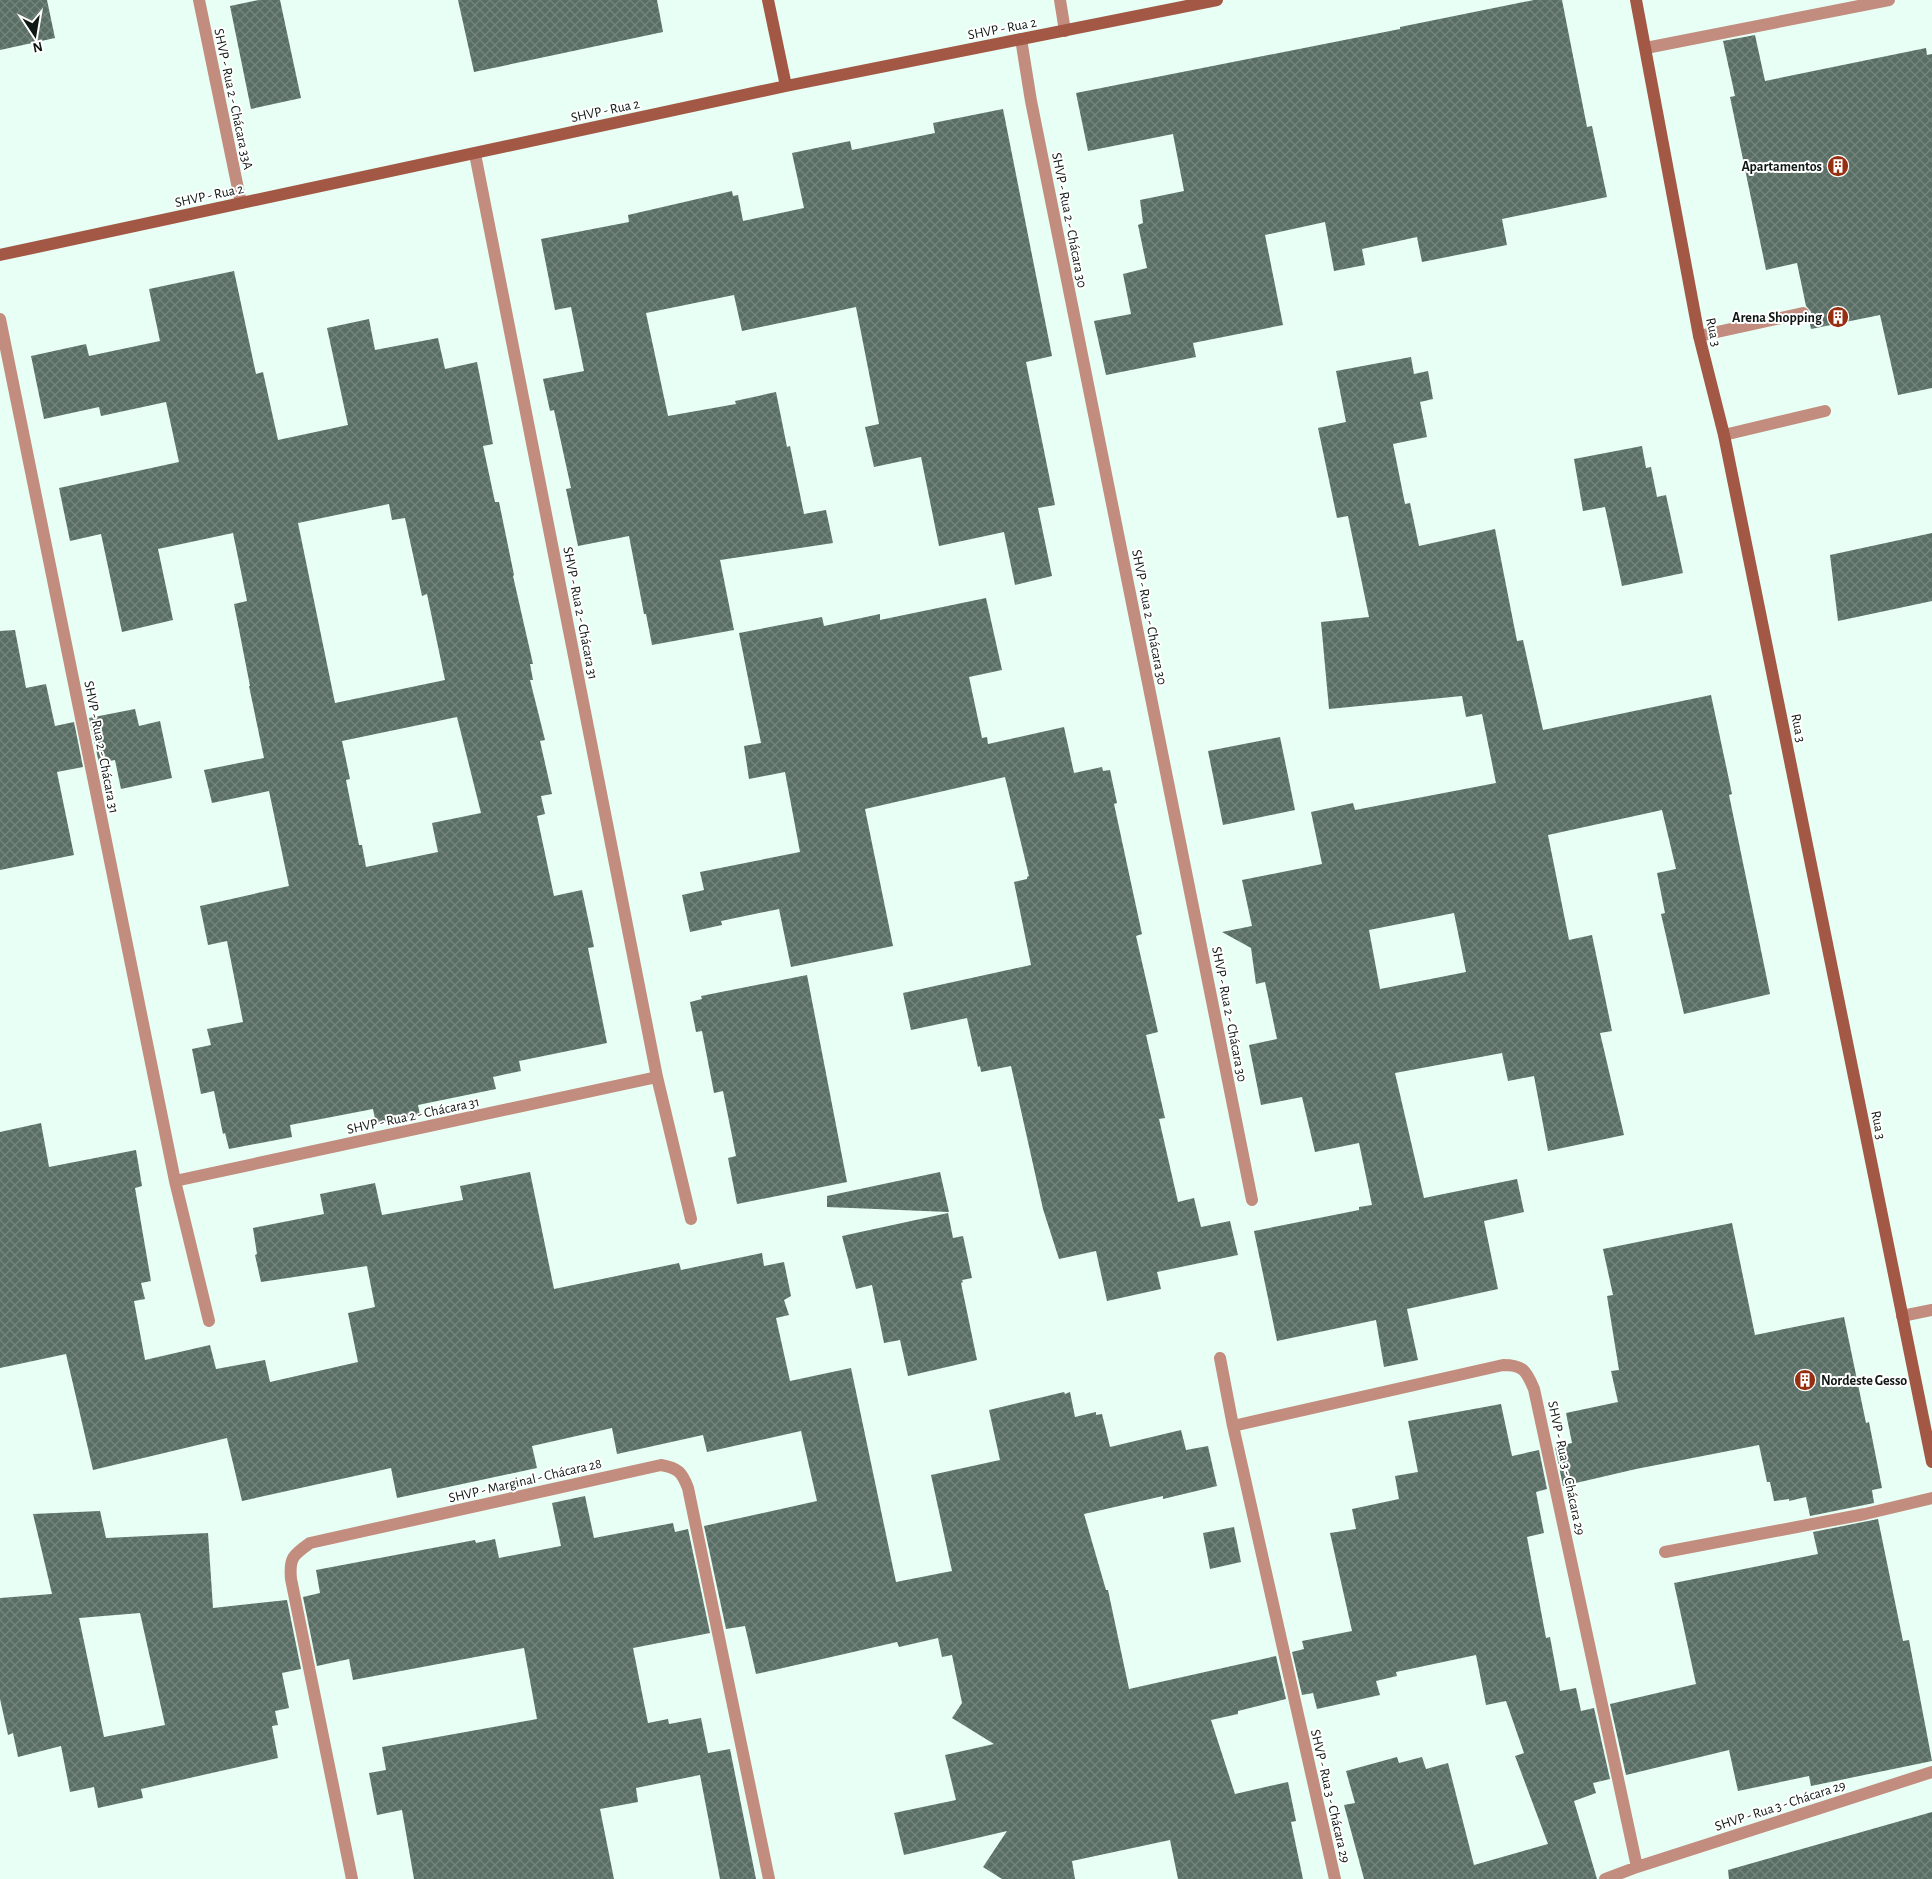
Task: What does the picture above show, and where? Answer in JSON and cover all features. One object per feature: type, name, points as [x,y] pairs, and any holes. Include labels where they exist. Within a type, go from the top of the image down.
[{"type":"main road","points":[[768,0],[786,86]]},
{"type":"main road","name":"SHVP - Rua 2","points":[[0,255],[786,86],[1218,0]]},
{"type":"main road","name":"Rua 3","points":[[1636,0],[1699,336],[1724,435],[1932,1462]]},
{"type":"street","name":"SHVP - Rua 2 - Chácara 33A","points":[[199,0],[241,203]]},
{"type":"street","points":[[1060,0],[1065,31]]},
{"type":"street","points":[[1646,48],[1889,0]]},
{"type":"street","name":"SHVP - Rua 2 - Chácara 30","points":[[1021,40],[1030,101],[1252,1200]]},
{"type":"street","name":"SHVP - Rua 2 - Chácara 31","points":[[475,154],[658,1077],[691,1219]]},
{"type":"street","points":[[1699,336],[1803,314]]},
{"type":"street","name":"SHVP - Rua 2 - Chácara 31","points":[[0,319],[175,1181],[209,1320]]},
{"type":"street","points":[[1724,435],[1825,411]]},
{"type":"street","name":"SHVP - Rua 2 - Chácara 31","points":[[175,1181],[658,1077]]},
{"type":"street","points":[[1902,1316],[1932,1310]]},
{"type":"street","name":"SHVP - Rua 3 - Chácara 29","points":[[1220,1358],[1233,1426],[1335,1879]]},
{"type":"street","name":"SHVP - Rua 3 - Chácara 29","points":[[1233,1426],[1503,1365],[1517,1365],[1522,1369],[1530,1378],[1534,1389],[1636,1867]]},
{"type":"street","name":"SHVP - Marginal - Chácara 28","points":[[352,1879],[291,1579],[290,1566],[295,1553],[310,1543],[661,1465],[673,1467],[683,1474],[688,1488],[769,1879]]},
{"type":"street","points":[[1665,1552],[1865,1514],[1932,1498]]},
{"type":"street","name":"SHVP - Rua 3 - Chácara 29","points":[[1605,1879],[1636,1867],[1932,1772]]},
{"type":"building","points":[[0,0],[47,0],[55,38],[0,50]]},
{"type":"building","points":[[259,0],[280,0],[301,98],[251,109],[230,6]]},
{"type":"building","points":[[458,0],[657,0],[663,32],[474,72]]},
{"type":"building","points":[[1534,0],[1562,0],[1587,127],[1592,126],[1607,197],[1502,219],[1507,245],[1422,262],[1417,237],[1362,249],[1365,265],[1334,271],[1325,222],[1265,235],[1283,325],[1193,343],[1196,357],[1106,375],[1094,321],[1131,314],[1123,274],[1147,268],[1138,225],[1143,223],[1140,200],[1184,191],[1173,134],[1088,151],[1076,93],[1400,29],[1400,27]]},
{"type":"building","name":"Apartamentos","points":[[1755,35],[1765,81],[1926,48],[1927,55],[1932,54],[1932,388],[1898,395],[1880,315],[1811,329],[1809,319],[1811,312],[1806,306],[1797,263],[1766,270],[1730,97],[1735,96],[1723,41]]},
{"type":"building","points":[[1003,109],[1052,356],[1026,362],[1055,505],[1038,508],[1052,576],[1015,585],[1004,532],[939,546],[921,457],[874,467],[865,427],[879,424],[856,307],[742,331],[734,295],[646,313],[668,416],[736,404],[735,401],[776,392],[787,447],[790,446],[804,514],[826,510],[833,543],[720,560],[734,630],[652,645],[629,536],[578,546],[566,489],[571,488],[554,410],[550,411],[543,379],[584,371],[571,307],[555,310],[541,239],[629,222],[628,215],[732,191],[733,196],[738,195],[743,221],[804,208],[792,153],[850,141],[852,150],[935,133],[933,123]]},
{"type":"building","points":[[234,271],[256,374],[263,372],[278,440],[348,425],[327,328],[369,319],[375,350],[438,338],[445,369],[477,362],[493,444],[483,446],[495,502],[499,502],[533,664],[530,664],[533,680],[530,680],[545,740],[540,741],[552,794],[541,796],[545,814],[537,816],[554,896],[582,890],[594,947],[588,948],[607,1043],[519,1061],[521,1071],[493,1077],[496,1089],[418,1105],[420,1115],[376,1124],[373,1109],[290,1125],[292,1137],[229,1149],[225,1133],[223,1134],[214,1091],[201,1094],[192,1049],[211,1045],[207,1029],[243,1022],[227,941],[208,945],[200,906],[289,886],[269,791],[212,803],[204,770],[264,758],[234,604],[247,601],[233,533],[158,549],[173,620],[122,632],[101,534],[70,541],[59,488],[179,462],[166,402],[101,416],[99,407],[44,419],[31,356],[86,344],[89,356],[160,341],[149,289]],"holes":[[[389,504],[392,520],[405,518],[422,596],[427,594],[445,680],[335,703],[298,523]],[[457,717],[481,813],[432,823],[438,852],[366,867],[362,845],[359,845],[346,780],[350,779],[342,741]]]},
{"type":"building","points":[[1411,357],[1414,374],[1428,371],[1433,399],[1420,402],[1427,437],[1393,444],[1405,504],[1410,503],[1419,546],[1495,529],[1517,641],[1523,640],[1543,730],[1711,695],[1732,794],[1729,795],[1770,994],[1684,1014],[1661,914],[1665,913],[1657,873],[1676,869],[1662,810],[1548,835],[1569,940],[1592,935],[1612,1031],[1600,1033],[1624,1135],[1548,1151],[1534,1076],[1508,1081],[1502,1053],[1395,1073],[1424,1198],[1517,1179],[1524,1212],[1484,1221],[1498,1289],[1407,1309],[1418,1360],[1384,1367],[1376,1320],[1277,1341],[1254,1231],[1359,1210],[1359,1207],[1372,1205],[1359,1143],[1315,1152],[1302,1097],[1261,1105],[1249,1045],[1277,1039],[1265,982],[1256,984],[1251,948],[1222,932],[1252,926],[1242,880],[1322,864],[1311,812],[1353,803],[1355,810],[1496,783],[1482,714],[1466,717],[1462,696],[1329,709],[1321,622],[1369,617],[1348,516],[1337,518],[1318,428],[1346,422],[1336,371]],"holes":[[[1454,913],[1466,972],[1380,989],[1369,930]]]},
{"type":"building","points":[[1642,446],[1646,468],[1651,467],[1657,497],[1666,495],[1683,573],[1622,586],[1605,507],[1583,511],[1574,459]]},
{"type":"building","points":[[1932,533],[1932,601],[1838,621],[1830,555]]},
{"type":"building","points":[[986,598],[1002,670],[969,677],[982,738],[987,737],[988,744],[1064,727],[1074,773],[1102,767],[1103,771],[1110,770],[1117,803],[1114,804],[1142,934],[1136,936],[1158,1032],[1146,1035],[1165,1118],[1159,1119],[1178,1202],[1194,1198],[1201,1227],[1230,1221],[1238,1255],[1157,1272],[1161,1289],[1107,1301],[1096,1251],[1059,1259],[1043,1209],[1011,1066],[981,1072],[980,1066],[978,1067],[967,1018],[911,1030],[903,993],[1031,965],[1014,882],[1027,879],[1029,876],[1005,777],[865,809],[893,946],[791,967],[779,909],[721,921],[722,925],[690,932],[682,895],[704,890],[700,872],[800,852],[785,772],[749,779],[744,746],[761,743],[739,633],[822,617],[824,626],[880,614],[880,620]]},
{"type":"building","points":[[15,630],[26,688],[46,684],[55,726],[74,722],[83,767],[57,772],[74,855],[0,870],[0,631]]},
{"type":"building","points":[[135,709],[139,726],[160,721],[172,778],[121,789],[115,760],[99,763],[89,718]]},
{"type":"building","points":[[1280,737],[1295,810],[1223,825],[1208,751]]},
{"type":"building","points":[[807,975],[847,1182],[737,1204],[728,1158],[736,1156],[723,1091],[714,1093],[702,1031],[696,1032],[690,1002],[702,999],[701,996]]},
{"type":"building","points":[[41,1123],[49,1167],[136,1150],[142,1186],[135,1188],[151,1281],[141,1283],[145,1299],[134,1301],[145,1360],[210,1345],[216,1369],[265,1360],[270,1382],[358,1362],[348,1313],[375,1307],[367,1266],[261,1282],[255,1255],[257,1254],[253,1228],[324,1214],[320,1194],[375,1183],[382,1215],[463,1200],[460,1186],[530,1172],[554,1289],[679,1263],[681,1270],[762,1253],[764,1266],[784,1262],[791,1296],[784,1300],[789,1315],[776,1318],[790,1381],[851,1368],[896,1582],[952,1571],[931,1475],[1000,1460],[989,1410],[1070,1392],[1075,1417],[1096,1412],[1096,1415],[1102,1414],[1110,1447],[1181,1430],[1186,1450],[1208,1446],[1217,1486],[1163,1499],[1163,1496],[1084,1514],[1106,1590],[1108,1590],[1129,1689],[1276,1656],[1286,1699],[1238,1711],[1238,1714],[1211,1720],[1235,1794],[1288,1782],[1296,1821],[1291,1822],[1303,1879],[1178,1879],[1170,1840],[1072,1861],[1075,1879],[1002,1879],[983,1867],[1007,1831],[904,1855],[894,1813],[956,1800],[945,1755],[994,1744],[952,1718],[962,1703],[952,1655],[942,1657],[938,1638],[899,1647],[897,1642],[756,1674],[745,1626],[726,1629],[704,1526],[817,1501],[801,1431],[707,1452],[703,1435],[617,1454],[612,1428],[532,1446],[537,1468],[397,1498],[391,1468],[242,1501],[227,1438],[93,1470],[66,1354],[0,1368],[0,1132]]},
{"type":"building","points":[[940,1172],[949,1212],[827,1207],[827,1196]]},
{"type":"building","points":[[948,1213],[953,1238],[963,1236],[972,1278],[962,1280],[963,1282],[961,1283],[977,1360],[908,1376],[900,1340],[884,1343],[872,1285],[856,1289],[842,1236]]},
{"type":"building","points":[[1732,1223],[1755,1335],[1844,1317],[1866,1423],[1869,1422],[1882,1488],[1872,1490],[1874,1503],[1810,1516],[1806,1497],[1789,1501],[1789,1499],[1774,1501],[1770,1482],[1767,1482],[1759,1445],[1636,1469],[1563,1486],[1555,1447],[1572,1443],[1566,1413],[1618,1402],[1611,1371],[1619,1370],[1607,1296],[1613,1295],[1603,1249]]},
{"type":"building","points":[[1501,1404],[1512,1456],[1539,1450],[1547,1489],[1536,1492],[1544,1533],[1527,1537],[1546,1638],[1550,1637],[1560,1691],[1576,1688],[1581,1711],[1594,1708],[1610,1779],[1593,1783],[1596,1793],[1574,1801],[1597,1879],[1364,1879],[1344,1805],[1355,1803],[1346,1771],[1397,1757],[1399,1763],[1422,1757],[1426,1769],[1448,1763],[1474,1865],[1548,1844],[1515,1756],[1524,1753],[1506,1701],[1486,1705],[1476,1655],[1396,1672],[1397,1676],[1376,1681],[1380,1695],[1317,1709],[1313,1693],[1302,1695],[1292,1652],[1304,1649],[1302,1641],[1352,1631],[1330,1533],[1356,1529],[1352,1509],[1399,1499],[1395,1476],[1418,1472],[1408,1421]]},
{"type":"building","points":[[585,1496],[594,1538],[673,1523],[675,1532],[688,1529],[710,1633],[633,1648],[648,1723],[668,1719],[669,1724],[701,1718],[708,1753],[730,1749],[756,1879],[720,1879],[700,1775],[636,1788],[638,1802],[600,1809],[614,1879],[414,1879],[402,1810],[377,1815],[369,1773],[386,1770],[382,1747],[537,1719],[524,1648],[353,1680],[349,1659],[317,1666],[303,1597],[320,1593],[316,1570],[475,1540],[476,1543],[495,1539],[499,1558],[561,1546],[552,1503]]},
{"type":"building","points":[[100,1511],[106,1538],[208,1533],[213,1608],[287,1600],[301,1669],[282,1673],[289,1708],[275,1711],[278,1725],[272,1726],[278,1758],[141,1789],[143,1798],[98,1808],[94,1787],[70,1792],[61,1746],[18,1757],[13,1733],[8,1735],[0,1699],[0,1598],[52,1594],[33,1514]],"holes":[[[140,1613],[165,1725],[104,1737],[79,1618]]]},
{"type":"building","points":[[1878,1519],[1903,1641],[1909,1640],[1932,1761],[1811,1786],[1809,1776],[1738,1791],[1729,1750],[1626,1775],[1610,1704],[1696,1684],[1674,1583],[1818,1554],[1813,1532]]},
{"type":"building","points":[[1234,1527],[1241,1562],[1210,1569],[1203,1533]]},
{"type":"building","points":[[1932,1812],[1932,1879],[1729,1879],[1728,1870]]},
{"type":"place","name":"Apartamentos","points":[[1838,166]]},
{"type":"place","name":"Arena Shopping","points":[[1838,317]]},
{"type":"place","name":"Nordeste Gesso","points":[[1805,1380]]}]
